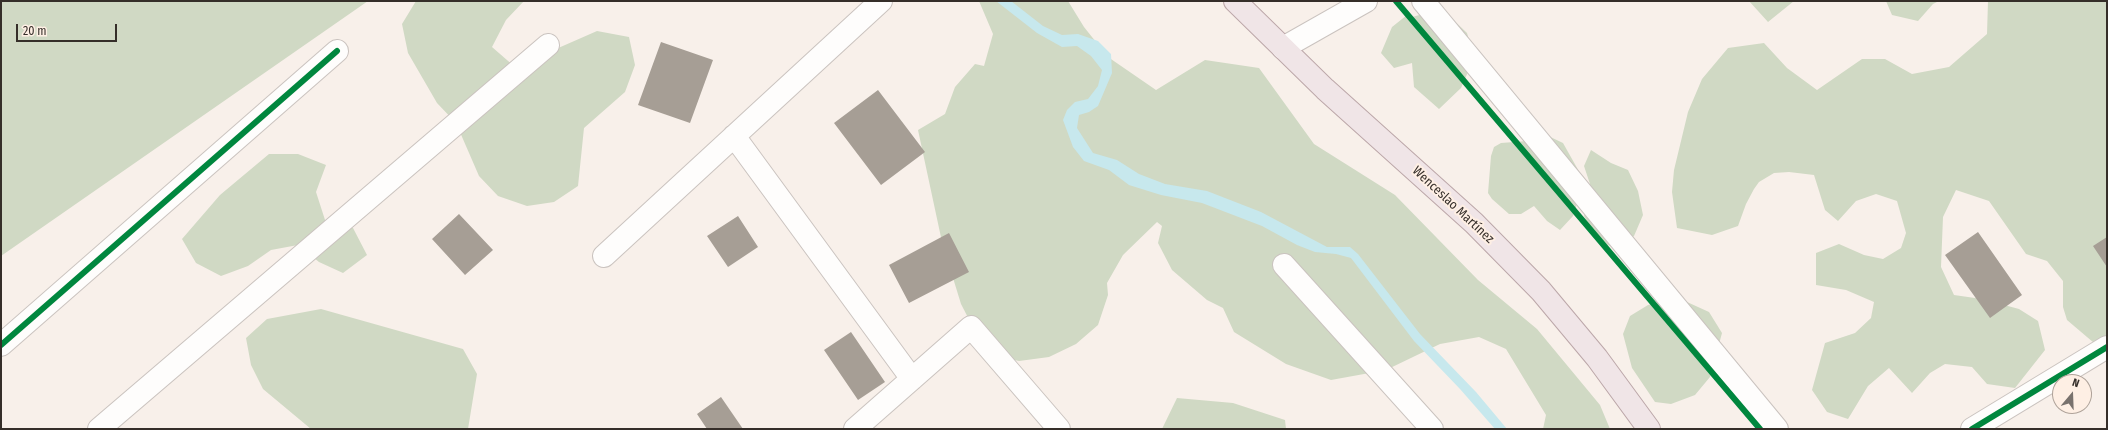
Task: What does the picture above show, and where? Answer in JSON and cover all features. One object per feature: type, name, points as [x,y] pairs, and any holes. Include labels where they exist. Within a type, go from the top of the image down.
[{"type":"main road","name":"Wenceslao Martínez","points":[[1235,1],[1324,88],[1474,223],[1541,291],[1597,358],[1649,429]]},
{"type":"street","points":[[604,256],[881,1]]},
{"type":"street","points":[[1284,48],[1366,1]]},
{"type":"street","points":[[1423,1],[1777,429]]},
{"type":"street","points":[[99,429],[548,45]]},
{"type":"street","points":[[1,344],[338,51]]},
{"type":"street","points":[[734,136],[912,379]]},
{"type":"street","points":[[1284,265],[1425,427]]},
{"type":"street","points":[[855,429],[970,327],[1058,429]]},
{"type":"street","points":[[1972,429],[2107,347]]},
{"type":"green space","points":[[1,1],[368,1],[1,256]]},
{"type":"green space","points":[[416,1],[524,1],[506,20],[492,47],[515,67],[597,31],[629,37],[635,65],[625,92],[584,128],[578,186],[554,202],[527,206],[498,196],[479,176],[456,123],[437,103],[408,53],[402,24]]},
{"type":"green space","points":[[979,1],[1068,1],[1084,27],[1108,57],[1156,90],[1205,60],[1259,68],[1314,144],[1395,195],[1478,280],[1537,329],[1600,405],[1610,429],[1543,429],[1546,415],[1506,349],[1479,337],[1440,344],[1386,370],[1331,380],[1286,364],[1234,332],[1223,308],[1207,300],[1172,270],[1158,243],[1162,226],[1157,222],[1123,255],[1107,283],[1108,295],[1098,325],[1076,344],[1049,357],[1019,361],[992,355],[976,333],[961,304],[942,242],[918,130],[945,114],[955,87],[975,64],[984,66],[993,34]]},
{"type":"green space","points":[[1749,1],[1794,1],[1768,22]]},
{"type":"green space","points":[[1886,1],[1939,1],[1933,4],[1918,21],[1892,15]]},
{"type":"green space","points":[[1988,1],[2107,1],[2107,354],[2067,320],[2063,307],[2063,281],[2047,261],[2026,254],[1989,201],[1956,190],[1943,217],[1941,267],[1954,295],[1982,299],[2019,309],[2038,321],[2045,350],[2015,388],[1987,384],[1972,367],[1945,364],[1930,373],[1912,393],[1889,368],[1868,386],[1848,419],[1827,412],[1812,390],[1825,343],[1855,333],[1871,318],[1874,302],[1846,290],[1816,285],[1816,253],[1839,244],[1864,255],[1883,259],[1901,248],[1906,233],[1897,201],[1876,194],[1856,201],[1838,221],[1825,210],[1814,175],[1789,172],[1774,173],[1759,182],[1754,189],[1746,204],[1738,226],[1712,235],[1677,228],[1672,192],[1674,170],[1688,112],[1702,79],[1728,48],[1764,43],[1787,68],[1817,90],[1862,59],[1885,59],[1912,74],[1949,67],[1987,34]]},
{"type":"green space","points":[[1442,9],[1467,33],[1474,58],[1461,88],[1439,109],[1414,87],[1412,63],[1394,68],[1381,53],[1392,27],[1407,15],[1412,17]]},
{"type":"green space","points":[[1544,134],[1563,143],[1581,175],[1581,192],[1573,216],[1560,230],[1547,221],[1534,206],[1521,214],[1509,214],[1492,199],[1488,193],[1491,156],[1494,147],[1501,143],[1527,141]]},
{"type":"green space","points":[[1591,150],[1611,163],[1628,170],[1638,191],[1643,215],[1634,236],[1618,250],[1598,240],[1584,216],[1590,184],[1584,166]]},
{"type":"green space","points":[[269,154],[298,154],[326,165],[316,192],[326,223],[353,228],[367,255],[343,273],[319,262],[298,245],[271,250],[248,266],[221,276],[196,263],[182,239],[220,195]]},
{"type":"green space","points":[[1676,297],[1709,312],[1722,333],[1710,377],[1695,395],[1671,404],[1655,402],[1632,368],[1623,334],[1630,316],[1648,305]]},
{"type":"green space","points":[[321,309],[463,349],[477,374],[468,429],[311,429],[263,389],[251,365],[246,338],[267,319]]},
{"type":"green space","points":[[1177,398],[1233,403],[1285,420],[1286,429],[1162,429]]},
{"type":"water","points":[[996,1],[1011,1],[1043,26],[1062,35],[1078,34],[1098,41],[1111,54],[1112,73],[1098,106],[1089,112],[1079,115],[1077,128],[1093,153],[1117,160],[1139,174],[1165,184],[1207,191],[1261,212],[1327,247],[1350,247],[1358,254],[1420,334],[1476,392],[1507,429],[1495,429],[1460,389],[1414,341],[1351,258],[1336,254],[1315,252],[1297,245],[1262,226],[1202,203],[1161,195],[1129,185],[1109,170],[1084,161],[1073,147],[1063,120],[1067,110],[1075,102],[1088,99],[1098,86],[1102,70],[1091,56],[1077,46],[1062,47],[1037,33]]},
{"type":"building","points":[[661,42],[713,60],[690,123],[638,105]]},
{"type":"building","points":[[878,90],[925,152],[881,185],[834,123]]},
{"type":"building","points":[[459,214],[493,250],[465,275],[432,239]]},
{"type":"building","points":[[738,216],[758,247],[728,267],[707,236]]},
{"type":"building","points":[[1978,232],[2022,295],[1990,318],[1945,255]]},
{"type":"building","points":[[949,233],[969,272],[909,303],[889,265]]},
{"type":"building","points":[[2107,237],[2107,267],[2093,246]]},
{"type":"building","points":[[851,332],[885,382],[858,400],[824,350]]},
{"type":"building","points":[[721,397],[743,429],[707,429],[697,414]]},
{"type":"cycle path","points":[[1396,1],[1760,429]]},
{"type":"cycle path","points":[[1,345],[337,51]]},
{"type":"cycle path","points":[[1972,429],[2107,347]]}]
